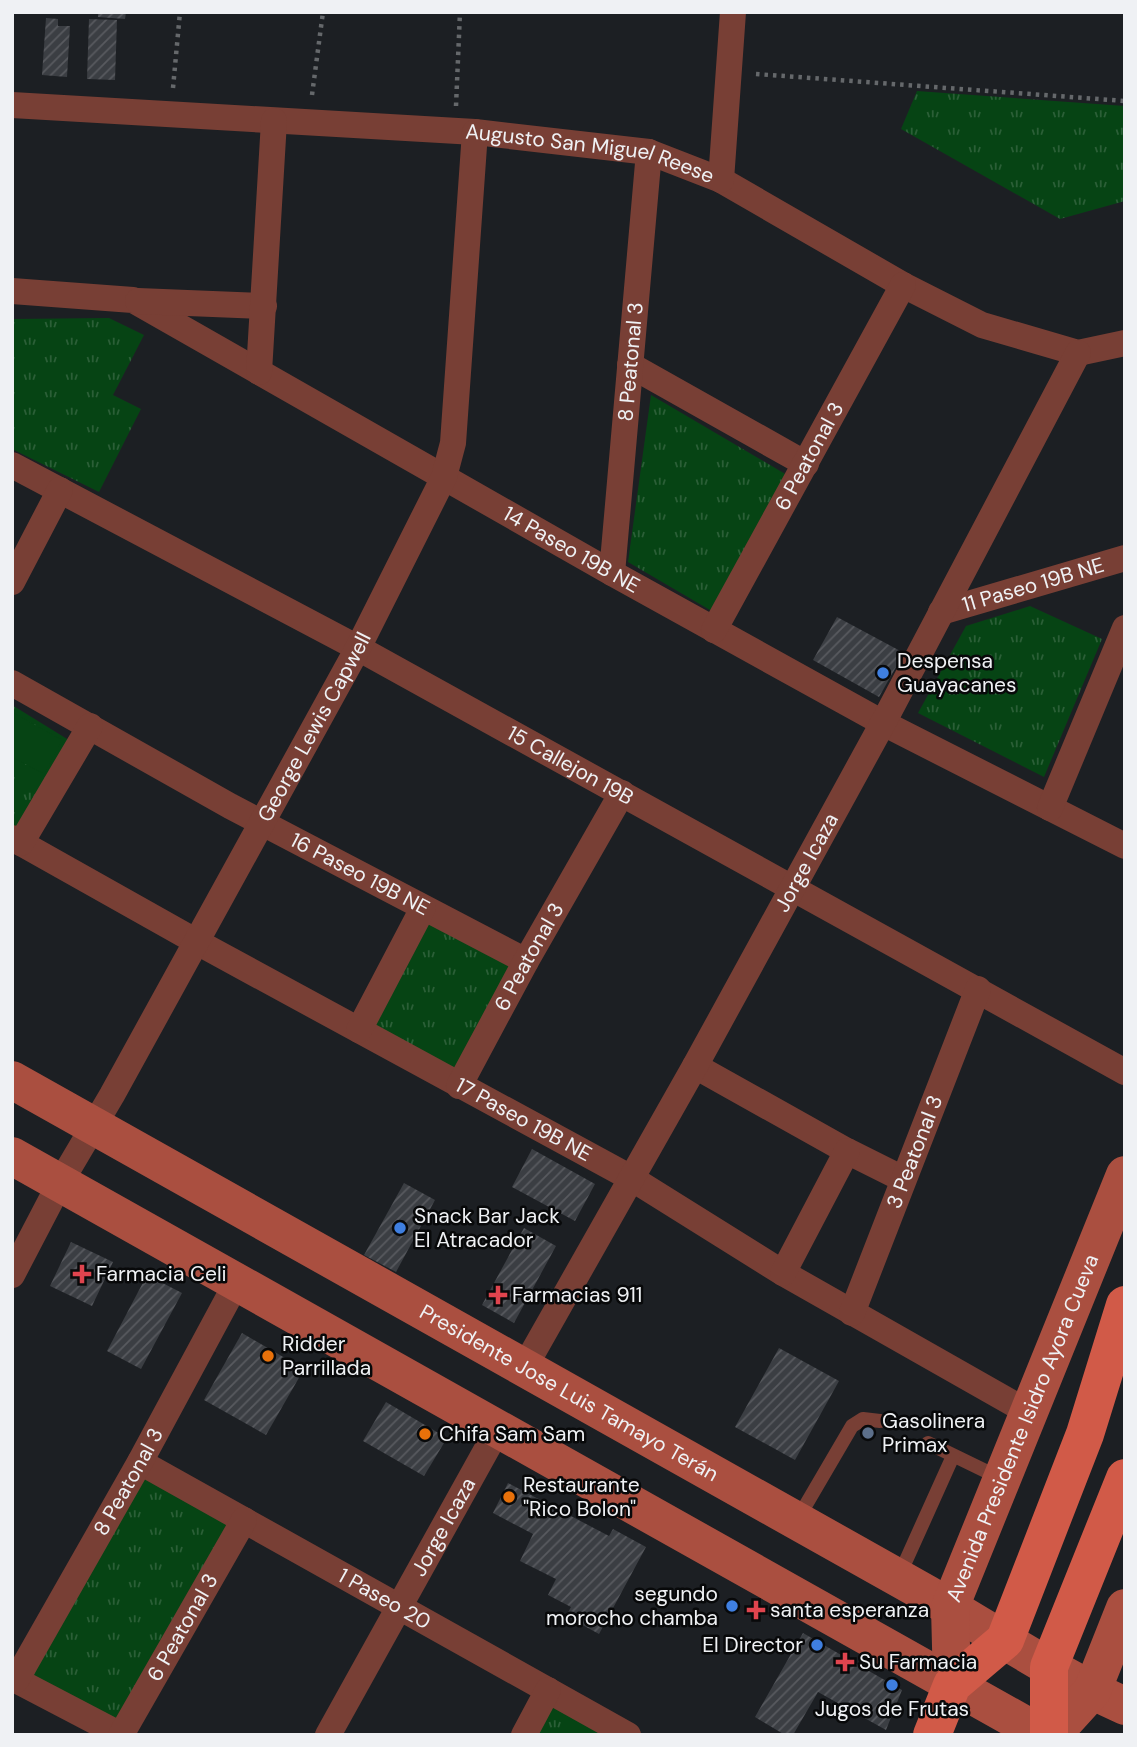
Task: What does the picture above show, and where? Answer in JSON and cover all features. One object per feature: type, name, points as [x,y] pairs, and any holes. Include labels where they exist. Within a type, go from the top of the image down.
[{"type":"main road","name":"Presidente Jose Luis Tamayo Terán","points":[[12,1080],[1108,1698]]},
{"type":"main road","points":[[12,1156],[1043,1735]]},
{"type":"main road","name":"Avenida Presidente Isidro Ayora Cueva","points":[[932,1735],[952,1685],[950,1607],[1125,1175]]},
{"type":"main road","name":"Avenida Presidente Isidro Ayora Cueva","points":[[952,1685],[1005,1640],[1085,1434],[1125,1305]]},
{"type":"main road","points":[[1051,1735],[1049,1667],[1125,1478]]},
{"type":"main road","points":[[1051,1735],[1108,1698],[1125,1608]]},
{"type":"street","points":[[721,180],[733,12]]},
{"type":"street","name":"Augusto San Miguel Reese","points":[[12,104],[170,116],[465,132],[649,152],[721,180],[904,285],[982,325],[1078,353],[1125,343]]},
{"type":"street","points":[[259,372],[274,121]]},
{"type":"street","name":"George Lewis Capwell","points":[[12,1275],[60,1183],[197,942],[358,648],[444,477],[453,443],[465,132]]},
{"type":"street","name":"8 Peatonal 3","points":[[612,573],[649,152]]},
{"type":"street","name":"6 Peatonal 3","points":[[715,629],[904,285]]},
{"type":"street","name":"14 Paseo 19B NE","points":[[12,291],[133,300],[612,573],[883,723],[1125,846]]},
{"type":"street","points":[[133,300],[264,306]]},
{"type":"street","name":"Jorge Icaza","points":[[524,1368],[695,1066],[883,723],[1078,353]]},
{"type":"street","points":[[630,365],[806,464]]},
{"type":"street","name":"15 Callejon 19B","points":[[12,465],[358,648],[1125,1072]]},
{"type":"street","points":[[12,582],[60,490]]},
{"type":"street","name":"11 Paseo 19B NE","points":[[942,612],[1125,558]]},
{"type":"street","points":[[1050,808],[1125,628]]},
{"type":"street","name":"16 Paseo 19B NE","points":[[12,683],[262,821],[526,961]]},
{"type":"street","points":[[17,841],[90,726]]},
{"type":"street","name":"6 Peatonal 3","points":[[459,1086],[526,961],[622,793]]},
{"type":"street","name":"17 Paseo 19B NE","points":[[17,841],[459,1086],[631,1178],[783,1273],[1028,1412]]},
{"type":"street","points":[[359,1030],[423,908]]},
{"type":"street","name":"3 Peatonal 3","points":[[852,1313],[978,989]]},
{"type":"street","points":[[695,1066],[847,1151],[903,1179]]},
{"type":"street","points":[[783,1273],[847,1151]]},
{"type":"street","name":"8 Peatonal 3","points":[[14,1679],[140,1462],[237,1282]]},
{"type":"street","name":"Jorge Icaza","points":[[328,1735],[498,1429]]},
{"type":"street","name":"1 Paseo 20","points":[[140,1462],[628,1735]]},
{"type":"street","name":"6 Peatonal 3","points":[[121,1735],[244,1520]]},
{"type":"street","points":[[14,1679],[121,1735]]},
{"type":"street","points":[[524,1735],[548,1690]]},
{"type":"lane","points":[[796,1521],[852,1426],[863,1419],[880,1420]]},
{"type":"lane","points":[[928,1443],[1001,1479]]},
{"type":"lane","points":[[898,1578],[953,1456]]},
{"type":"path","points":[[170,116],[180,12]]},
{"type":"path","points":[[308,123],[323,12]]},
{"type":"path","points":[[460,12],[465,132]]},
{"type":"path","points":[[729,72],[1125,101]]},
{"type":"green space","points":[[917,91],[1125,106],[1125,201],[1060,219],[901,129]]},
{"type":"green space","points":[[109,318],[144,335],[113,395],[141,409],[99,492],[12,449],[12,319]]},
{"type":"green space","points":[[651,395],[787,475],[715,613],[628,562]]},
{"type":"green space","points":[[1030,606],[1102,639],[1044,777],[918,713],[966,626]]},
{"type":"green space","points":[[12,705],[72,742],[16,831],[12,829]]},
{"type":"green space","points":[[12,712],[62,740],[44,774],[12,757]]},
{"type":"green space","points":[[423,908],[526,961],[459,1086],[359,1030]]},
{"type":"green space","points":[[140,1462],[244,1520],[121,1735],[16,1680]]},
{"type":"green space","points":[[548,1690],[628,1735],[524,1735]]},
{"type":"building","points":[[98,12],[126,12],[125,19],[98,17]]},
{"type":"building","points":[[46,18],[58,19],[58,26],[70,26],[67,77],[42,75]]},
{"type":"building","points":[[89,19],[117,20],[115,80],[87,79]]},
{"type":"building","points":[[837,617],[904,653],[879,697],[813,660]]},
{"type":"building","points":[[532,1149],[595,1184],[575,1221],[512,1187]]},
{"type":"building","name":"Snack Bar Jack El Atracador","points":[[404,1183],[435,1200],[396,1272],[364,1255]]},
{"type":"building","points":[[524,1228],[556,1246],[514,1323],[482,1305]]},
{"type":"building","name":"Farmacia Celi","points":[[71,1242],[113,1262],[92,1306],[50,1286]]},
{"type":"building","points":[[147,1275],[182,1293],[141,1369],[107,1351]]},
{"type":"building","points":[[242,1333],[304,1369],[266,1435],[204,1400]]},
{"type":"building","points":[[779,1348],[839,1381],[795,1460],[735,1427]]},
{"type":"building","points":[[386,1402],[447,1438],[424,1476],[363,1441]]},
{"type":"building","points":[[508,1483],[609,1536],[613,1529],[646,1547],[599,1634],[566,1616],[571,1607],[548,1595],[556,1579],[520,1561],[533,1534],[493,1513]]},
{"type":"building","points":[[803,1633],[902,1690],[886,1730],[818,1692],[793,1735],[785,1735],[755,1717]]},
{"type":"place","name":"Despensa Guayacanes","points":[[883,673]]},
{"type":"place","name":"Snack Bar Jack El Atracador","points":[[400,1228]]},
{"type":"place","name":"Farmacia Celi","points":[[82,1274]]},
{"type":"place","name":"Farmacias 911","points":[[498,1295]]},
{"type":"place","name":"Ridder Parrillada","points":[[268,1356]]},
{"type":"place","name":"Gasolinera Primax","points":[[868,1433]]},
{"type":"place","name":"Chifa Sam Sam","points":[[425,1434]]},
{"type":"place","name":"Restaurante \"Rico Bolon\"","points":[[509,1497]]},
{"type":"place","name":"segundo morocho chamba","points":[[732,1606]]},
{"type":"place","name":"santa esperanza","points":[[756,1610]]},
{"type":"place","name":"El Director","points":[[817,1645]]},
{"type":"place","name":"Su Farmacia","points":[[845,1662]]},
{"type":"place","name":"Jugos de Frutas","points":[[892,1685]]}]
